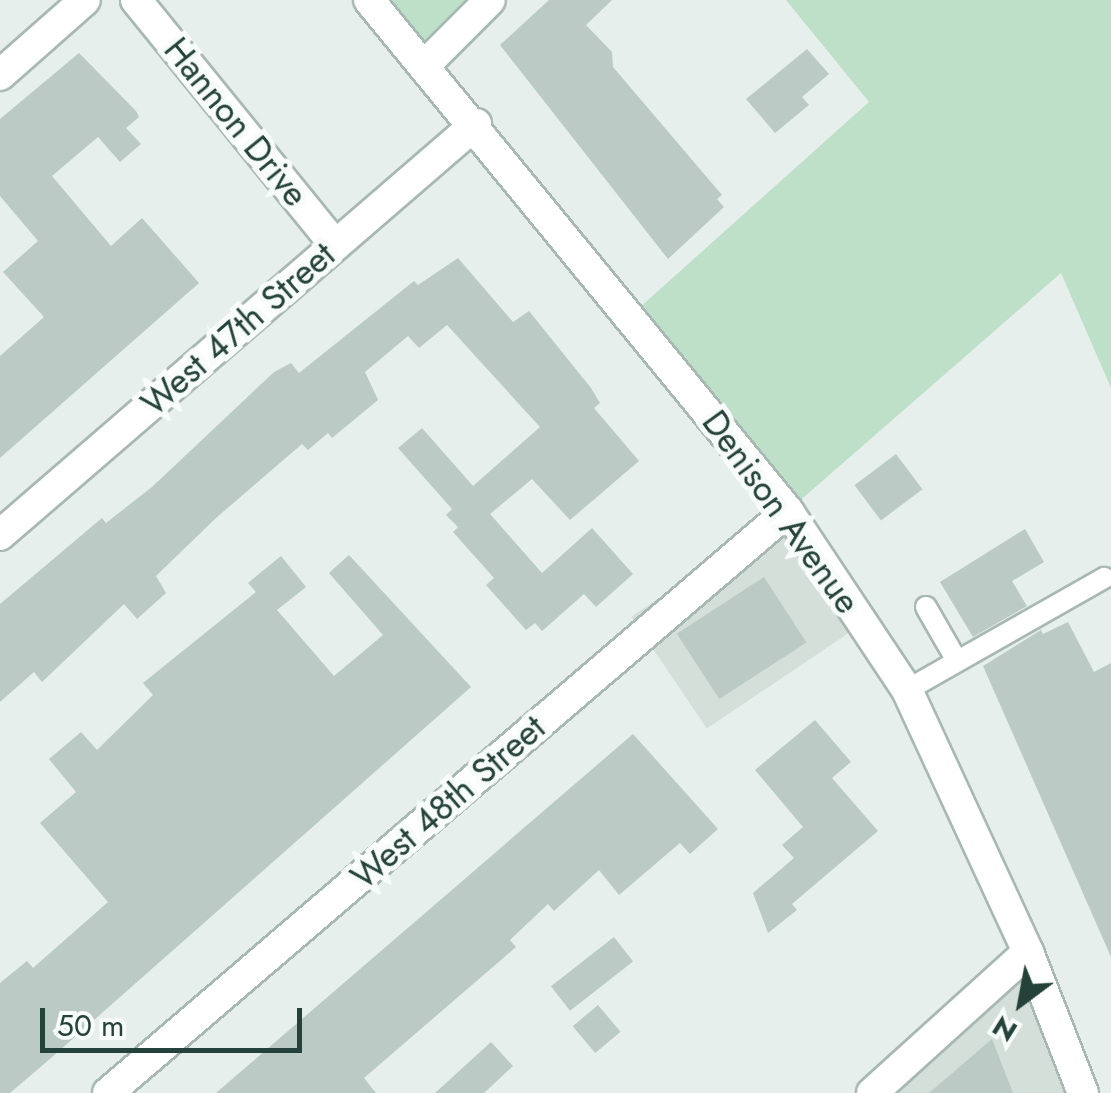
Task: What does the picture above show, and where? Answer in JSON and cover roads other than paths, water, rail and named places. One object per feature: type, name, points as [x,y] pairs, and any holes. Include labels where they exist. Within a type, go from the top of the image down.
[{"type":"street","points":[[0,75],[85,0]]},
{"type":"street","name":"Hannon Drive","points":[[136,0],[335,245]]},
{"type":"street","name":"Denison Avenue","points":[[369,0],[476,124],[788,511],[907,690],[1028,952],[1083,1093]]},
{"type":"street","points":[[424,66],[490,0]]},
{"type":"street","name":"West 47th Street","points":[[0,535],[476,124]]},
{"type":"street","name":"West 48th Street","points":[[108,1093],[788,511]]},
{"type":"street","points":[[872,1093],[1028,952]]},
{"type":"lane","points":[[907,690],[1104,578]]},
{"type":"lane","points":[[926,608],[958,661]]}]
